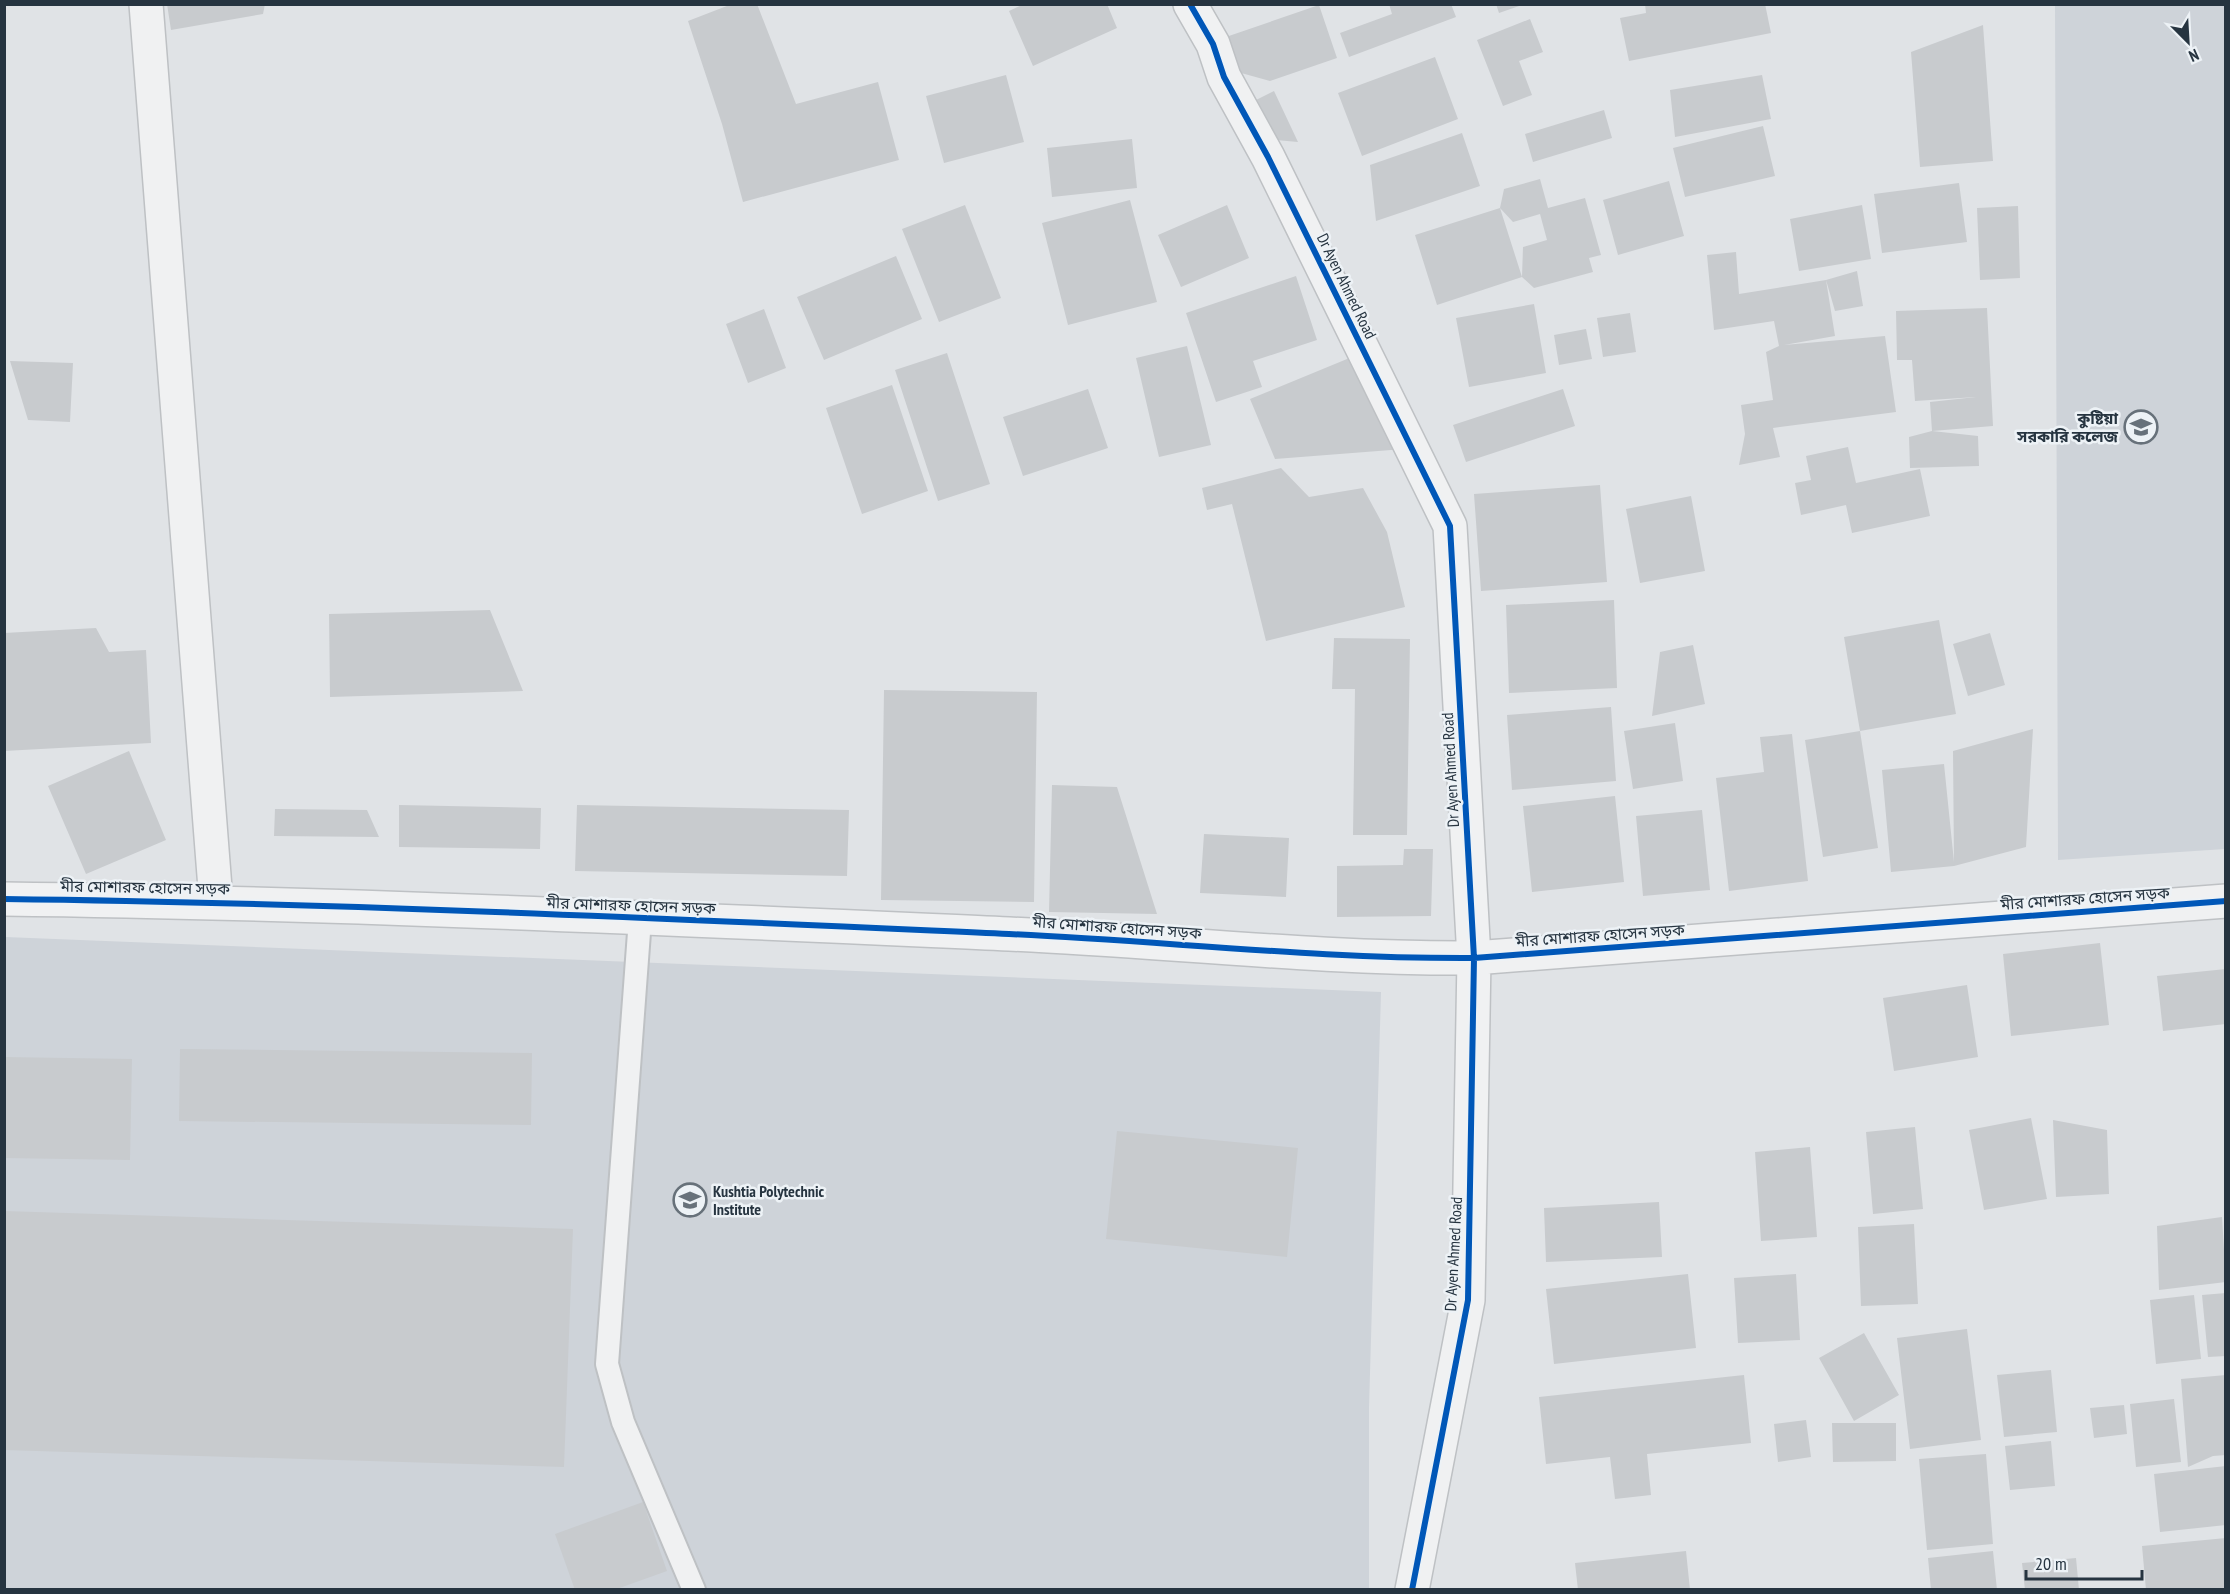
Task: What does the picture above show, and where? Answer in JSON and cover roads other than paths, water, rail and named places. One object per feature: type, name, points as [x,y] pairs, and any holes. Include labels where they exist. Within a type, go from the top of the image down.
[{"type":"street","points":[[146,4],[216,901]]},
{"type":"street","name":"Dr Ayen Ahmed Road","points":[[1190,4],[1213,44],[1224,77],[1268,157],[1450,526],[1474,958],[1468,1300],[1412,1590]]},
{"type":"street","name":"মীর মোশারফ হোসেন সড়ক","points":[[4,899],[216,901],[1014,934],[1380,958],[1474,958],[2226,901]]},
{"type":"lane","points":[[640,919],[607,1364],[623,1422],[694,1590]]},
{"type":"place","name":"কুষ্টিয়া সরকারি কলেজ","points":[[2141,427]]},
{"type":"place","name":"Kushtia Polytechnic Institute","points":[[690,1200]]}]
